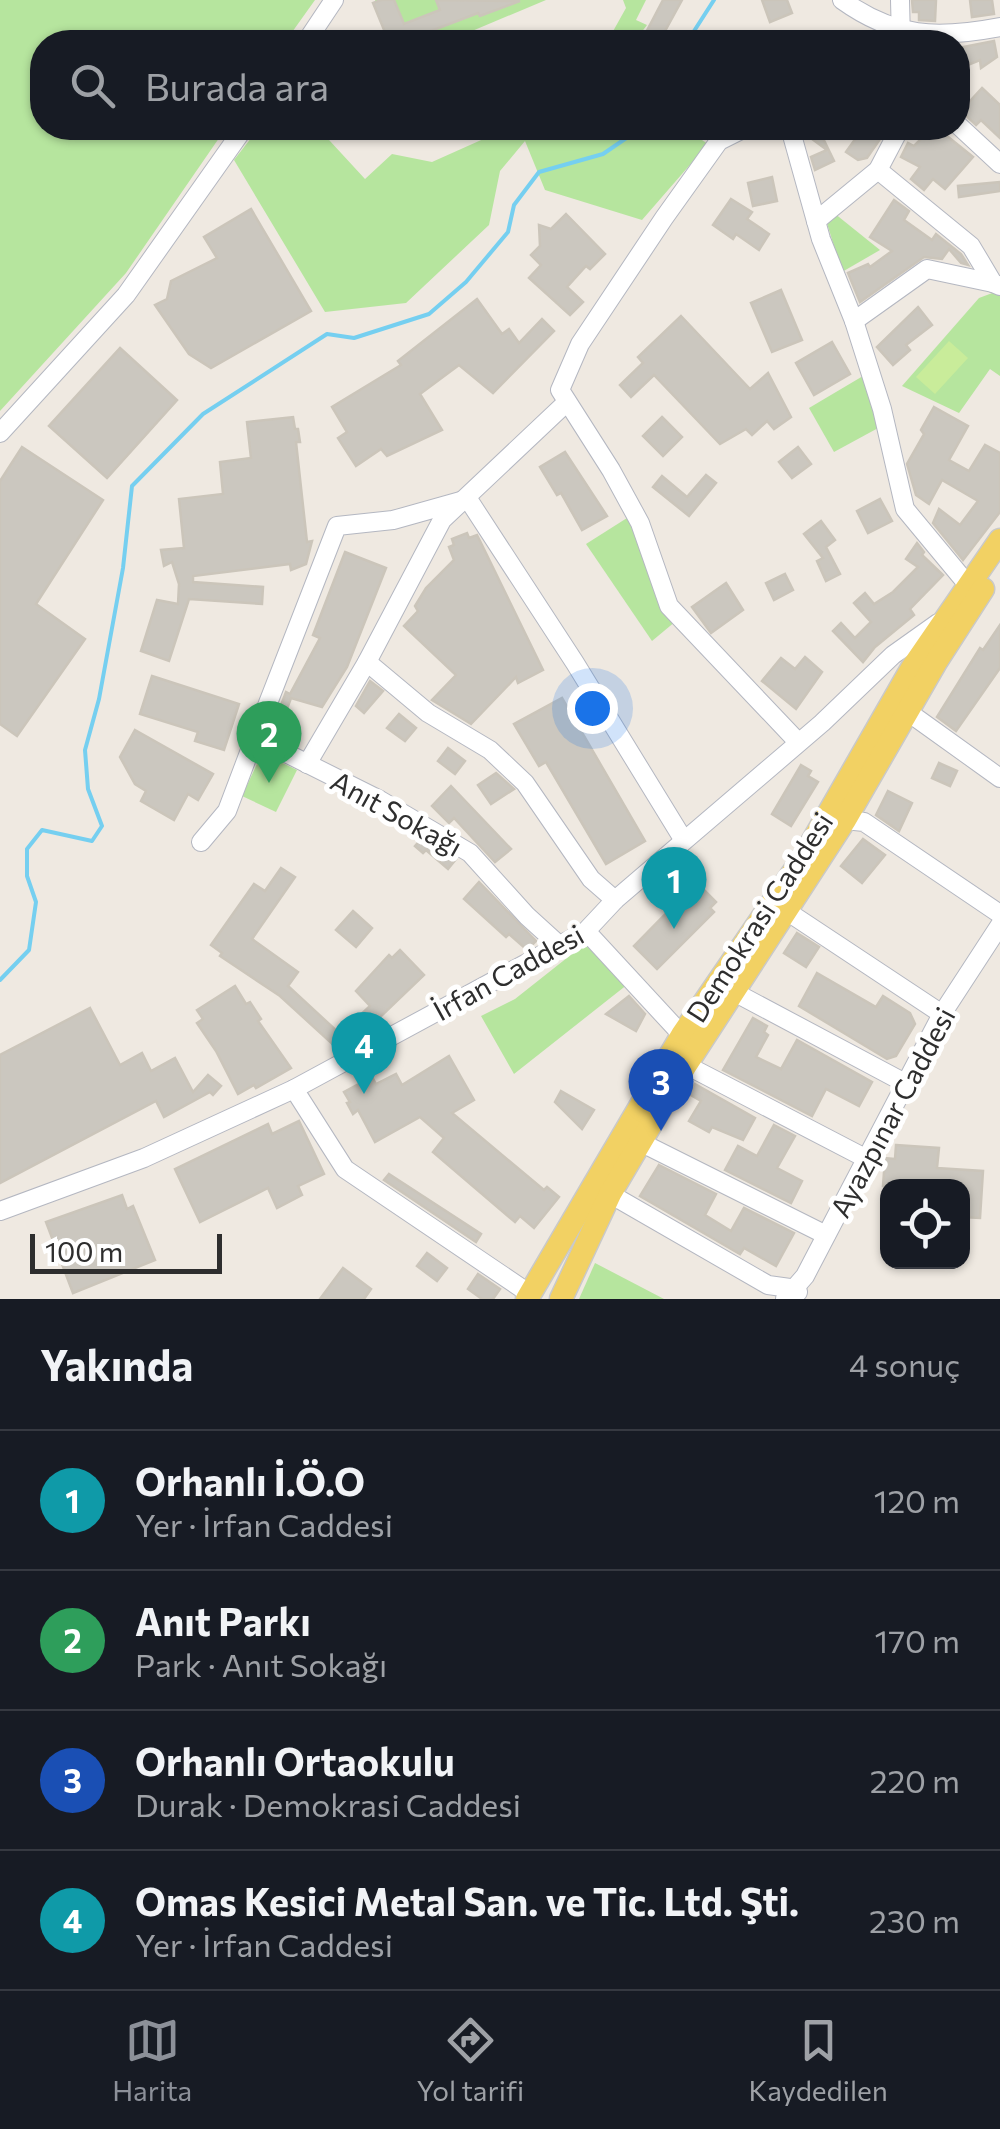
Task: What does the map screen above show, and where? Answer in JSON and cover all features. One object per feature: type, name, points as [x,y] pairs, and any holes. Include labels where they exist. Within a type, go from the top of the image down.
[{"type":"main road","name":"Demokrasi Caddesi","points":[[528,1296],[682,1034],[804,858],[944,618],[1000,540]]},
{"type":"main road","name":"Demokrasi Caddesi","points":[[561,1299],[610,1194],[686,1065],[788,912],[1000,566]]},
{"type":"street","points":[[314,30],[334,0]]},
{"type":"street","points":[[842,0],[888,30]]},
{"type":"street","points":[[900,0],[900,30]]},
{"type":"street","points":[[970,33],[1000,27]]},
{"type":"street","points":[[970,136],[1000,164]]},
{"type":"street","points":[[0,432],[126,294],[235,140]]},
{"type":"street","points":[[308,764],[442,520],[468,499],[564,396],[580,344],[723,140]]},
{"type":"street","points":[[793,140],[816,221],[882,409],[906,509],[968,585]]},
{"type":"street","points":[[816,221],[878,170],[892,140]]},
{"type":"street","points":[[878,170],[971,246],[996,285]]},
{"type":"street","points":[[854,321],[928,269],[996,285]]},
{"type":"street","points":[[564,396],[640,523],[670,606],[798,742]]},
{"type":"street","points":[[201,842],[226,811],[337,526],[393,520],[468,499]]},
{"type":"street","points":[[468,499],[576,663],[684,839]]},
{"type":"street","name":"İrfan Caddesi","points":[[0,1211],[144,1158],[294,1090],[586,931],[615,900],[893,655],[944,618]]},
{"type":"street","points":[[367,662],[428,713],[490,750],[525,782],[591,879],[615,900]]},
{"type":"street","points":[[908,712],[1000,778]]},
{"type":"street","name":"Anıt Sokağı","points":[[261,721],[272,746],[380,800],[470,853],[560,946]]},
{"type":"street","points":[[845,820],[864,822],[1000,914]]},
{"type":"street","points":[[788,912],[942,1014]]},
{"type":"street","name":"Ayazpınar Caddesi","points":[[794,1296],[942,1014],[1000,924]]},
{"type":"street","points":[[586,931],[682,1034]]},
{"type":"street","points":[[734,992],[905,1083]]},
{"type":"street","points":[[686,1065],[867,1159]]},
{"type":"street","points":[[294,1090],[345,1169],[528,1296]]},
{"type":"street","points":[[640,1142],[826,1235]]},
{"type":"street","points":[[610,1194],[794,1296]]},
{"type":"green space","points":[[0,0],[315,0],[294,30],[30,30],[30,140],[218,140],[126,273],[0,411]]},
{"type":"green space","points":[[375,0],[546,0],[475,30],[386,30]]},
{"type":"green space","points":[[623,0],[646,0],[636,20],[647,25],[643,30],[614,30],[626,8]]},
{"type":"green space","points":[[250,140],[329,140],[365,179],[392,154],[432,162],[481,140],[702,140],[708,144],[642,220],[545,190],[525,141],[500,171],[489,225],[406,303],[325,312],[234,160]]},
{"type":"green space","points":[[834,213],[880,250],[842,272],[826,220]]},
{"type":"green space","points":[[995,292],[1000,295],[1000,376],[990,369],[959,413],[902,386],[979,298]]},
{"type":"green space","points":[[949,341],[968,358],[935,394],[916,377]]},
{"type":"green space","points":[[863,376],[880,427],[834,452],[809,408]]},
{"type":"green space","points":[[627,518],[676,621],[652,641],[586,544]]},
{"type":"green space","points":[[262,753],[297,770],[276,812],[242,796]]},
{"type":"green space","points":[[582,946],[592,948],[628,984],[514,1074],[481,1016],[515,999]]},
{"type":"green space","points":[[595,1263],[664,1299],[579,1299]]},
{"type":"building","points":[[394,0],[404,24],[440,10],[436,0],[520,1],[433,30],[384,30],[373,3]]},
{"type":"building","points":[[663,0],[682,0],[666,30],[647,30]]},
{"type":"building","points":[[762,0],[787,0],[792,13],[770,22]]},
{"type":"building","points":[[912,0],[936,0],[935,21],[919,20],[919,12],[913,12]]},
{"type":"building","points":[[970,0],[992,0],[994,14],[972,17]]},
{"type":"building","points":[[994,41],[997,57],[981,68],[980,60],[970,64],[970,46]]},
{"type":"building","points":[[982,88],[1000,105],[1000,138],[981,120],[976,125],[970,119],[970,101]]},
{"type":"building","points":[[813,140],[824,140],[834,161],[815,170],[811,157],[827,150]]},
{"type":"building","points":[[855,140],[879,140],[867,158],[858,160],[846,152]]},
{"type":"building","points":[[920,140],[952,140],[973,157],[945,189],[933,179],[924,190],[911,179],[920,167],[901,157],[908,143],[914,146]]},
{"type":"building","points":[[772,177],[777,201],[753,206],[748,183]]},
{"type":"building","points":[[1000,182],[1000,191],[959,197],[958,186]]},
{"type":"building","points":[[731,199],[752,212],[747,219],[769,234],[759,250],[736,234],[733,239],[713,225]]},
{"type":"building","points":[[894,200],[909,211],[904,220],[932,240],[936,234],[961,254],[968,265],[949,249],[942,259],[924,257],[860,302],[848,273],[868,264],[870,267],[892,251],[870,237]]},
{"type":"building","points":[[251,209],[311,311],[211,368],[189,354],[155,305],[167,299],[171,281],[217,258],[204,237]]},
{"type":"building","points":[[566,214],[605,254],[590,269],[586,266],[567,287],[583,302],[570,315],[529,278],[541,265],[531,255],[540,246],[539,225],[551,229]]},
{"type":"building","points":[[781,290],[802,340],[772,352],[751,303]]},
{"type":"building","points":[[477,299],[502,334],[509,329],[519,343],[542,319],[554,331],[493,393],[459,365],[420,394],[442,430],[387,456],[381,449],[356,466],[338,438],[347,432],[332,407],[401,365],[398,361]]},
{"type":"building","points":[[918,307],[932,325],[906,345],[910,350],[893,365],[877,347]]},
{"type":"building","points":[[681,316],[750,389],[768,373],[791,417],[774,429],[767,421],[752,435],[746,429],[720,444],[654,375],[631,397],[620,385],[643,363],[638,357]]},
{"type":"building","points":[[832,342],[850,374],[814,395],[796,363]]},
{"type":"building","points":[[120,348],[177,400],[107,478],[49,426]]},
{"type":"building","points":[[934,407],[968,426],[949,460],[969,471],[985,445],[1000,453],[1000,512],[963,560],[933,523],[939,509],[960,525],[978,501],[942,480],[929,504],[916,495],[907,464]]},
{"type":"building","points":[[293,417],[300,442],[296,442],[307,542],[312,541],[306,564],[291,570],[290,564],[193,576],[193,582],[263,587],[262,604],[189,599],[169,661],[141,651],[157,600],[178,604],[179,584],[172,562],[164,566],[161,550],[184,548],[179,499],[223,494],[220,462],[251,458],[247,422]]},
{"type":"building","points":[[662,417],[682,437],[663,456],[643,436]]},
{"type":"building","points":[[22,447],[103,500],[36,604],[85,639],[17,736],[0,724],[0,481]]},
{"type":"building","points":[[798,447],[811,464],[792,478],[779,462]]},
{"type":"building","points":[[565,452],[607,516],[582,530],[561,493],[557,495],[540,467]]},
{"type":"building","points":[[706,475],[716,483],[689,516],[653,487],[662,476],[687,497]]},
{"type":"building","points":[[880,499],[892,521],[868,533],[857,511]]},
{"type":"building","points":[[821,521],[835,540],[826,547],[840,574],[826,581],[817,561],[823,558],[804,534]]},
{"type":"building","points":[[467,533],[469,538],[477,535],[543,670],[518,683],[516,677],[471,724],[432,700],[456,675],[404,626],[418,611],[415,606],[426,588],[454,560],[449,547],[454,545],[452,539]]},
{"type":"building","points":[[917,543],[922,555],[943,575],[910,609],[914,615],[863,662],[833,631],[841,623],[855,638],[871,622],[854,603],[865,593],[874,604],[893,592],[918,567],[906,559]]},
{"type":"building","points":[[345,552],[386,568],[347,667],[322,707],[291,698],[281,725],[275,721],[286,692],[290,694],[320,638],[313,635]]},
{"type":"building","points":[[785,574],[793,590],[774,600],[766,583]]},
{"type":"building","points":[[726,583],[743,610],[711,633],[692,607]]},
{"type":"building","points":[[1000,625],[1000,668],[956,731],[937,717],[980,648],[983,650]]},
{"type":"building","points":[[805,657],[822,672],[796,709],[762,681],[781,658],[795,669]]},
{"type":"building","points":[[152,676],[239,704],[224,750],[195,741],[198,732],[140,714]]},
{"type":"building","points":[[370,681],[383,691],[364,713],[356,706]]},
{"type":"building","points":[[562,698],[645,841],[606,864],[546,762],[539,766],[514,724]]},
{"type":"building","points":[[399,714],[416,728],[405,741],[387,728]]},
{"type":"building","points":[[135,730],[213,774],[198,800],[188,794],[174,820],[141,801],[146,791],[135,784],[120,757]]},
{"type":"building","points":[[448,748],[465,761],[455,774],[438,761]]},
{"type":"building","points":[[939,763],[957,771],[950,786],[932,778]]},
{"type":"building","points":[[801,765],[818,782],[791,826],[772,814]]},
{"type":"building","points":[[496,773],[514,789],[491,804],[478,785]]},
{"type":"building","points":[[451,786],[511,849],[495,862],[454,818],[449,823],[432,806]]},
{"type":"building","points":[[888,791],[912,803],[899,831],[876,815]]},
{"type":"building","points":[[421,839],[456,859],[448,869],[426,850],[423,853],[415,846]]},
{"type":"building","points":[[863,839],[885,855],[862,883],[841,866]]},
{"type":"building","points":[[281,868],[295,877],[252,939],[298,972],[288,986],[340,1034],[370,1006],[356,991],[389,955],[392,958],[400,950],[424,975],[354,1042],[339,1050],[280,996],[220,956],[222,953],[211,945],[254,884],[265,891]]},
{"type":"building","points":[[479,882],[536,941],[530,947],[526,949],[509,934],[506,937],[464,899]]},
{"type":"building","points":[[701,887],[716,902],[710,908],[714,912],[657,969],[634,946],[690,889],[695,894]]},
{"type":"building","points":[[353,911],[372,928],[356,947],[336,930]]},
{"type":"building","points":[[797,933],[819,947],[806,967],[784,953]]},
{"type":"building","points":[[817,973],[876,1007],[883,996],[910,1013],[915,1024],[896,1056],[887,1059],[799,1006]]},
{"type":"building","points":[[235,986],[246,1004],[250,1002],[261,1019],[258,1021],[291,1068],[238,1094],[197,1023],[203,1019],[197,1010]]},
{"type":"building","points":[[629,996],[645,1014],[636,1031],[606,1014]]},
{"type":"building","points":[[90,1008],[120,1065],[142,1053],[151,1071],[175,1058],[193,1092],[208,1075],[221,1086],[213,1095],[210,1092],[164,1117],[156,1101],[0,1183],[0,1055]]},
{"type":"building","points":[[753,1018],[767,1026],[764,1032],[768,1035],[756,1057],[781,1069],[797,1040],[872,1082],[859,1106],[826,1089],[812,1116],[723,1070]]},
{"type":"building","points":[[449,1056],[474,1100],[452,1113],[544,1190],[547,1187],[559,1197],[534,1228],[520,1216],[515,1222],[433,1152],[444,1138],[420,1117],[375,1142],[358,1110],[353,1114],[347,1103],[350,1102],[344,1092],[372,1077],[376,1084],[396,1074],[402,1085]]},
{"type":"building","points":[[695,1084],[755,1118],[743,1140],[712,1127],[709,1132],[689,1121],[701,1101],[689,1094]]},
{"type":"building","points":[[561,1091],[594,1110],[582,1129],[555,1102]]},
{"type":"building","points":[[299,1121],[324,1174],[298,1186],[302,1195],[277,1208],[268,1188],[200,1222],[175,1169],[268,1124],[272,1134]]},
{"type":"building","points":[[774,1125],[795,1136],[777,1168],[802,1181],[791,1203],[725,1170],[738,1146],[757,1156]]},
{"type":"building","points":[[896,1145],[939,1148],[937,1168],[983,1171],[980,1218],[970,1217],[970,1179],[884,1179],[885,1158],[895,1159]]},
{"type":"building","points":[[659,1165],[716,1194],[705,1215],[731,1231],[744,1208],[794,1233],[776,1266],[744,1248],[740,1254],[640,1196]]},
{"type":"building","points":[[389,1174],[481,1234],[476,1242],[384,1180]]},
{"type":"building","points":[[122,1195],[127,1209],[133,1206],[155,1260],[73,1293],[46,1222]]},
{"type":"building","points":[[427,1253],[447,1268],[437,1281],[417,1266]]},
{"type":"building","points":[[343,1268],[371,1289],[364,1299],[320,1299]]},
{"type":"building","points":[[478,1274],[500,1289],[493,1299],[482,1299],[468,1289]]},
{"type":"waterway","points":[[695,30],[714,0]]},
{"type":"waterway","points":[[0,980],[29,950],[36,902],[27,876],[27,849],[42,830],[92,841],[102,826],[88,789],[85,750],[99,699],[123,568],[132,486],[203,414],[327,334],[354,338],[429,314],[466,282],[508,232],[514,205],[539,172],[603,154],[623,140]]},
{"type":"place","name":"Anıt Parkı","points":[[269,783]]},
{"type":"place","name":"Orhanlı İ.Ö.O","points":[[674,929]]},
{"type":"place","name":"Omas Kesici Metal San. ve Tic. Ltd. Şti.","points":[[364,1094]]},
{"type":"place","name":"Orhanlı Ortaokulu","points":[[661,1131]]}]
